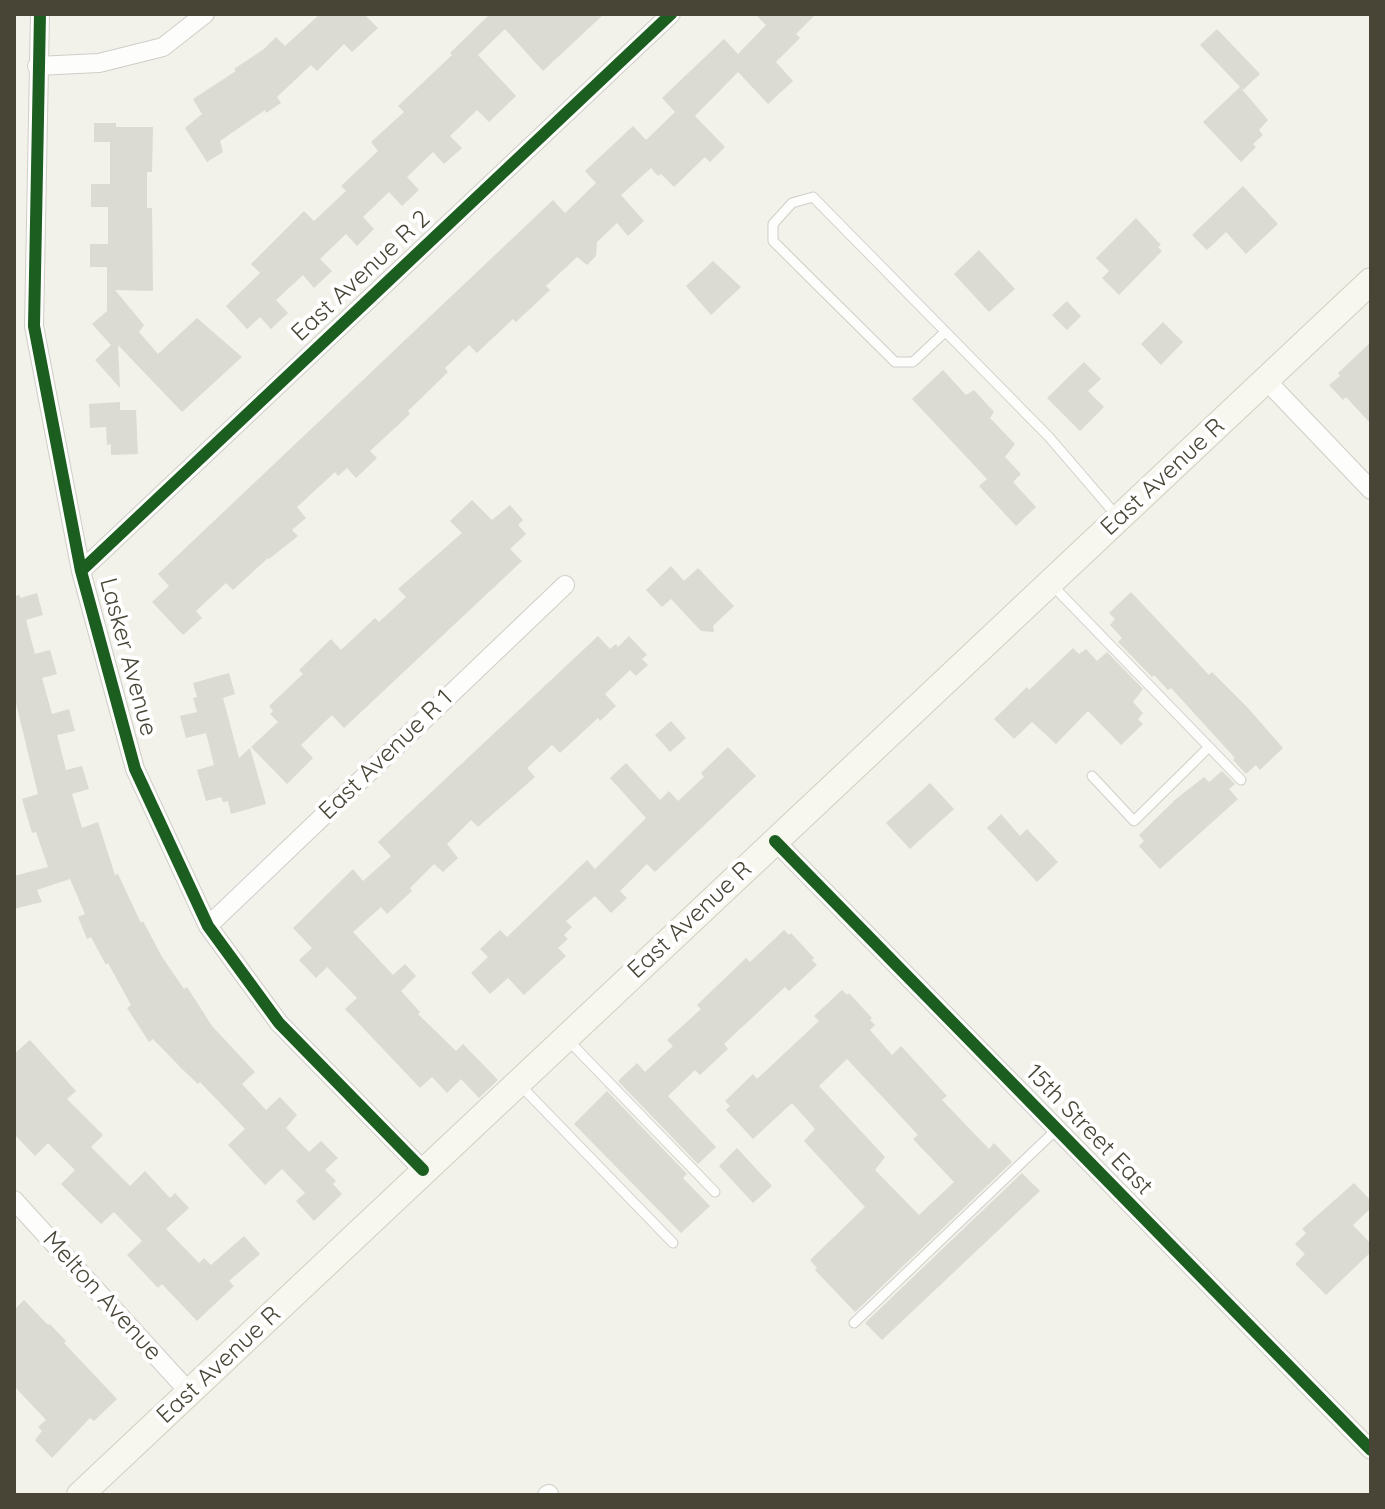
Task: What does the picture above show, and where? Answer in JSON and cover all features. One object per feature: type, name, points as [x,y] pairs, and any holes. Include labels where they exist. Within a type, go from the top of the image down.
[{"type":"main road","name":"East Avenue R","points":[[80,1495],[1371,281]]},
{"type":"street","name":"Lasker Avenue","points":[[40,14],[34,326],[81,571],[135,769],[208,926],[279,1023],[423,1170]]},
{"type":"street","points":[[37,66],[99,63],[163,47],[205,14]]},
{"type":"street","name":"East Avenue R 2","points":[[81,571],[671,14]]},
{"type":"street","points":[[1266,380],[1371,490]]},
{"type":"street","name":"East Avenue R 1","points":[[208,926],[565,585]]},
{"type":"street","name":"15th Street East","points":[[775,841],[1371,1450]]},
{"type":"street","name":"Melton Avenue","points":[[14,1200],[190,1393]]},
{"type":"lane","points":[[945,332],[913,362],[895,362],[773,241],[773,224],[792,203],[813,197],[1049,437],[1119,518]]},
{"type":"lane","points":[[1050,583],[1241,780]]},
{"type":"lane","points":[[1092,776],[1134,821],[1209,747]]},
{"type":"lane","points":[[566,1037],[715,1192]]},
{"type":"lane","points":[[517,1082],[673,1243]]},
{"type":"lane","points":[[854,1323],[1057,1129]]},
{"type":"building","points":[[320,14],[364,14],[378,28],[352,52],[344,44],[317,71],[311,65],[277,97],[281,103],[266,113],[265,110],[220,141],[223,152],[207,162],[185,128],[202,114],[193,99],[236,71],[234,69],[276,37],[285,46]]},
{"type":"building","points":[[490,14],[604,14],[543,71],[505,29],[478,55],[516,96],[489,122],[477,110],[450,136],[462,148],[444,164],[433,152],[407,177],[419,190],[402,206],[389,192],[363,217],[374,229],[357,246],[346,234],[320,259],[332,271],[314,288],[303,275],[276,300],[288,313],[271,329],[260,317],[247,329],[226,306],[260,273],[251,264],[304,211],[314,221],[346,191],[341,186],[378,151],[371,142],[404,112],[398,106]]},
{"type":"building","points":[[755,14],[816,14],[796,34],[800,38],[776,62],[793,81],[768,104],[738,72],[695,116],[725,147],[710,162],[705,157],[674,187],[651,168],[621,195],[644,221],[628,236],[617,223],[597,242],[596,256],[587,265],[577,257],[546,286],[550,290],[516,322],[513,319],[477,353],[469,345],[445,368],[448,372],[408,411],[410,414],[370,451],[377,458],[356,478],[347,468],[338,476],[335,472],[297,507],[306,518],[292,530],[298,536],[233,590],[226,583],[196,611],[202,618],[183,635],[152,602],[169,586],[158,574],[553,200],[565,213],[596,183],[585,171],[633,126],[646,140],[675,112],[662,98],[724,39],[738,54],[766,25]]},
{"type":"building","points":[[1217,29],[1260,74],[1243,90],[1200,45]]},
{"type":"building","points":[[1240,87],[1268,120],[1259,130],[1263,135],[1253,144],[1256,147],[1241,162],[1203,122]]},
{"type":"building","points":[[94,123],[116,123],[116,127],[153,127],[152,172],[147,172],[147,208],[152,208],[153,291],[115,290],[144,325],[139,332],[158,354],[197,318],[242,357],[182,412],[118,345],[120,388],[95,360],[111,345],[92,324],[107,311],[107,267],[90,267],[90,244],[108,244],[108,207],[91,207],[91,184],[110,184],[110,142],[94,142]]},
{"type":"building","points":[[1243,186],[1278,224],[1246,254],[1226,232],[1207,250],[1192,235]]},
{"type":"building","points":[[1136,218],[1161,245],[1158,247],[1162,251],[1119,295],[1102,278],[1109,271],[1096,258]]},
{"type":"building","points":[[979,250],[1015,289],[989,312],[954,274]]},
{"type":"building","points":[[713,261],[741,287],[711,315],[686,286]]},
{"type":"building","points":[[1067,301],[1081,316],[1067,330],[1052,315]]},
{"type":"building","points":[[1163,322],[1183,342],[1161,365],[1141,344]]},
{"type":"building","points":[[1371,342],[1371,424],[1346,397],[1343,400],[1329,385]]},
{"type":"building","points":[[1084,362],[1101,379],[1088,391],[1104,407],[1080,431],[1047,398]]},
{"type":"building","points":[[943,370],[966,395],[974,390],[994,412],[990,418],[1015,444],[1005,457],[1021,474],[1013,482],[1036,507],[1016,526],[979,486],[987,479],[912,399]]},
{"type":"building","points":[[120,402],[120,410],[136,410],[138,454],[111,455],[106,427],[90,428],[89,404]]},
{"type":"building","points":[[472,500],[492,520],[510,505],[523,520],[518,525],[526,534],[510,549],[522,561],[344,728],[332,715],[301,745],[313,758],[287,784],[251,747],[278,722],[270,714],[273,711],[269,706],[303,674],[299,670],[331,639],[341,650],[375,618],[379,622],[406,597],[398,589],[462,533],[450,521]]},
{"type":"building","points":[[671,566],[684,581],[698,568],[734,606],[713,626],[714,632],[701,631],[671,599],[662,607],[646,590]]},
{"type":"building","points":[[1131,592],[1209,675],[1212,672],[1247,707],[1283,748],[1260,770],[1256,765],[1246,774],[1171,688],[1168,690],[1154,675],[1152,677],[1118,642],[1122,638],[1110,625],[1115,619],[1109,613]]},
{"type":"building","points":[[37,593],[43,615],[26,620],[35,654],[50,650],[57,674],[42,678],[52,714],[69,709],[75,731],[57,735],[66,770],[82,766],[89,789],[72,794],[82,828],[98,822],[115,875],[118,874],[141,923],[143,921],[162,957],[184,989],[187,987],[212,1026],[255,1072],[242,1084],[266,1110],[280,1097],[297,1115],[286,1128],[309,1152],[321,1141],[338,1158],[325,1170],[336,1181],[333,1184],[342,1194],[314,1221],[296,1201],[305,1193],[282,1169],[265,1185],[228,1145],[245,1129],[153,1039],[149,1042],[127,1008],[131,1005],[108,963],[106,965],[91,937],[87,939],[78,917],[85,914],[70,879],[37,890],[42,902],[14,909],[14,876],[48,867],[36,832],[32,833],[22,799],[38,794],[14,695],[14,596],[20,595],[20,598]]},
{"type":"building","points":[[598,636],[610,649],[616,644],[618,647],[629,636],[647,655],[642,659],[648,665],[636,676],[630,670],[605,694],[616,706],[560,753],[552,745],[527,768],[535,777],[478,827],[471,820],[447,844],[458,858],[443,872],[434,864],[410,888],[412,891],[387,914],[381,907],[353,932],[393,975],[405,964],[416,976],[401,991],[420,1012],[418,1014],[456,1051],[463,1044],[498,1080],[479,1098],[461,1079],[447,1093],[432,1077],[420,1088],[345,1009],[357,998],[327,967],[316,978],[299,960],[312,948],[293,928],[353,869],[363,881],[391,856],[378,842]]},
{"type":"building","points":[[1073,648],[1079,654],[1086,649],[1097,661],[1107,652],[1143,689],[1133,702],[1143,713],[1138,719],[1143,724],[1121,745],[1088,711],[1056,744],[1032,722],[1014,739],[994,719]]},
{"type":"building","points":[[229,673],[235,694],[223,698],[239,758],[250,748],[266,804],[231,814],[228,801],[223,802],[221,797],[206,801],[197,770],[214,765],[206,733],[186,738],[180,716],[197,712],[193,683]]},
{"type":"building","points":[[671,721],[686,738],[670,752],[655,735]]},
{"type":"building","points":[[728,747],[756,776],[655,872],[647,864],[620,891],[627,898],[611,913],[595,896],[566,921],[572,927],[564,935],[568,939],[558,948],[566,956],[524,995],[508,978],[490,994],[471,973],[488,957],[480,949],[500,930],[507,937],[587,860],[595,869],[646,818],[610,778],[626,763],[660,800],[669,791],[678,801],[704,777],[701,773]]},
{"type":"building","points":[[1222,771],[1235,784],[1229,789],[1238,799],[1160,869],[1139,846],[1144,841],[1139,835],[1204,777],[1209,782]]},
{"type":"building","points":[[930,783],[954,809],[910,849],[886,823]]},
{"type":"building","points":[[1001,814],[1020,836],[1027,829],[1058,862],[1037,882],[987,828]]},
{"type":"building","points":[[784,930],[789,935],[791,933],[817,965],[789,991],[785,987],[724,1044],[728,1049],[700,1075],[695,1070],[668,1096],[716,1147],[698,1164],[618,1081],[637,1063],[645,1072],[673,1046],[667,1040],[701,1009],[697,1005],[746,958],[750,962]]},
{"type":"building","points":[[842,990],[847,995],[849,993],[872,1018],[870,1020],[875,1025],[870,1030],[892,1055],[901,1046],[947,1096],[942,1100],[989,1149],[994,1143],[1012,1162],[855,1312],[815,1270],[817,1268],[810,1260],[865,1207],[804,1141],[815,1129],[792,1103],[753,1139],[726,1110],[730,1106],[725,1101],[753,1074],[757,1079],[819,1021],[814,1016]],"holes":[[[847,1059],[918,1135],[913,1139],[954,1182],[919,1215],[875,1170],[885,1157],[819,1086]]]},
{"type":"building","points":[[30,1040],[76,1091],[67,1099],[103,1135],[91,1147],[130,1186],[145,1171],[170,1198],[175,1193],[189,1208],[166,1229],[199,1263],[204,1258],[211,1265],[244,1236],[260,1254],[229,1281],[234,1286],[197,1321],[162,1284],[158,1288],[127,1255],[142,1241],[114,1212],[101,1224],[61,1184],[75,1170],[48,1143],[35,1156],[14,1134],[14,1054]]},
{"type":"building","points":[[607,1091],[687,1174],[683,1178],[710,1206],[681,1233],[574,1124]]},
{"type":"building","points":[[737,1148],[772,1186],[753,1203],[719,1166]]},
{"type":"building","points":[[1022,1173],[1040,1191],[882,1340],[865,1323]]},
{"type":"building","points":[[1354,1183],[1371,1201],[1371,1208],[1353,1225],[1371,1244],[1371,1252],[1326,1295],[1295,1264],[1305,1254],[1295,1244],[1306,1233],[1302,1229]]},
{"type":"building","points":[[24,1300],[66,1341],[64,1343],[117,1399],[94,1421],[90,1418],[52,1458],[35,1440],[42,1431],[38,1427],[46,1420],[14,1386],[14,1310]]},
{"type":"cycle path","points":[[40,14],[34,326],[81,571],[135,769],[208,926],[279,1023],[423,1170]]},
{"type":"cycle path","points":[[81,571],[671,14]]},
{"type":"cycle path","points":[[775,841],[1371,1450]]}]
